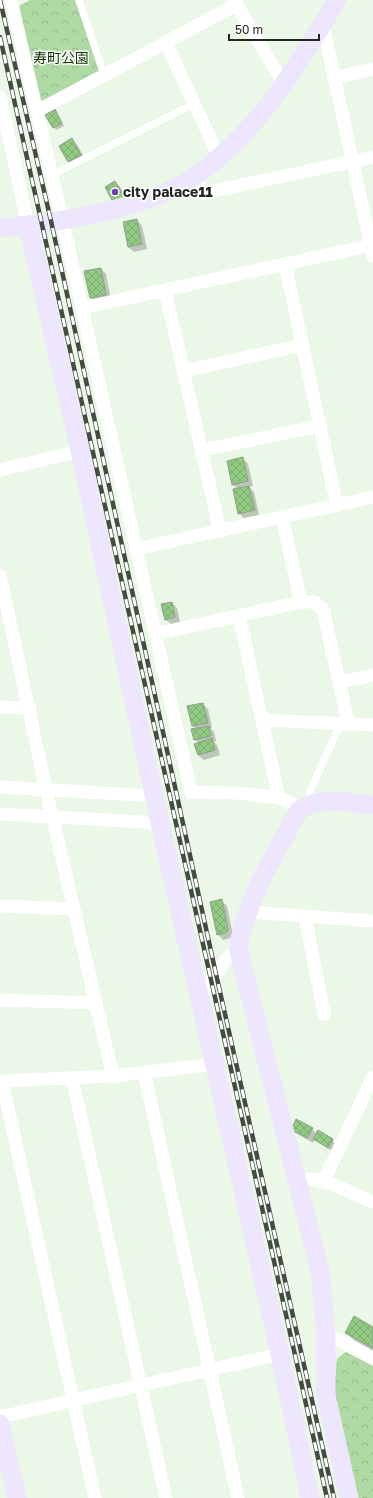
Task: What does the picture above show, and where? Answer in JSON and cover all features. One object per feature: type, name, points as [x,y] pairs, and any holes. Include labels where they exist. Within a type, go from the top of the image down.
[{"type":"street","points":[[0,228],[28,225],[124,207],[156,196],[194,177],[219,157],[257,121],[323,25],[336,1]]},
{"type":"street","points":[[15,2],[37,111],[191,792],[237,793],[279,798],[305,806],[322,802],[373,805]]},
{"type":"street","points":[[37,111],[166,43],[235,3],[283,83]]},
{"type":"street","points":[[82,308],[285,264],[372,249],[323,25]]},
{"type":"street","points":[[166,43],[219,157]]},
{"type":"street","points":[[334,78],[373,69]]},
{"type":"street","points":[[0,97],[80,451],[160,823],[216,1064],[310,1498]]},
{"type":"street","points":[[194,177],[204,193],[373,157]]},
{"type":"street","points":[[285,264],[337,506]]},
{"type":"street","points":[[165,290],[220,531]]},
{"type":"street","points":[[184,371],[302,345]]},
{"type":"street","points":[[202,450],[320,426]]},
{"type":"street","points":[[0,470],[80,451]]},
{"type":"street","points":[[136,550],[373,497]]},
{"type":"street","points":[[282,517],[301,602]]},
{"type":"street","points":[[0,575],[5,623],[30,708],[46,790],[113,1076]]},
{"type":"street","points":[[155,634],[301,602],[314,602],[323,608],[339,682],[345,723]]},
{"type":"street","points":[[239,616],[279,798]]},
{"type":"street","points":[[339,682],[372,674]]},
{"type":"street","points":[[0,707],[30,708]]},
{"type":"street","points":[[262,720],[373,725]]},
{"type":"street","points":[[0,787],[154,796]]},
{"type":"street","points":[[305,806],[292,824],[246,912],[238,948],[320,1271],[326,1334],[326,1395],[350,1498]]},
{"type":"street","points":[[0,814],[160,823]]},
{"type":"street","points":[[0,906],[74,910]]},
{"type":"street","points":[[246,912],[373,921]]},
{"type":"street","points":[[305,917],[324,1014]]},
{"type":"street","points":[[200,997],[227,958],[238,948]]},
{"type":"street","points":[[0,1000],[96,1003]]},
{"type":"street","points":[[95,1498],[72,1402],[1,1081],[113,1076],[216,1064]]},
{"type":"street","points":[[144,1072],[238,1498]]},
{"type":"street","points":[[323,1182],[373,1077]]},
{"type":"street","points":[[72,1078],[166,1498]]},
{"type":"street","points":[[296,1180],[306,1177],[323,1182],[373,1202]]},
{"type":"street","points":[[326,1334],[373,1358]]},
{"type":"street","points":[[0,1417],[280,1354]]},
{"type":"street","points":[[0,1424],[17,1498]]},
{"type":"lane","points":[[79,0],[104,75]]},
{"type":"lane","points":[[52,175],[194,104]]},
{"type":"lane","points":[[305,806],[310,791],[345,723]]},
{"type":"green space","name":"寿町公園","points":[[30,0],[75,0],[100,74],[39,106],[16,8]]},
{"type":"green space","points":[[346,1352],[373,1366],[373,1498],[358,1498],[334,1389],[337,1359]]},
{"type":"building","points":[[55,109],[62,123],[53,128],[45,115]]},
{"type":"building","points":[[72,138],[81,155],[68,162],[59,146]]},
{"type":"building","name":"city palace11","points":[[115,181],[125,198],[114,204],[105,187]]},
{"type":"building","points":[[137,219],[142,244],[128,247],[123,222]]},
{"type":"building","points":[[101,268],[106,295],[90,298],[84,271]]},
{"type":"building","points":[[243,457],[248,481],[232,485],[227,461]]},
{"type":"building","points":[[249,486],[255,510],[238,514],[233,489]]},
{"type":"building","points":[[172,602],[175,617],[165,620],[161,604]]},
{"type":"building","points":[[203,703],[208,723],[192,726],[187,706]]},
{"type":"building","points":[[209,726],[211,736],[194,740],[191,729]]},
{"type":"building","points":[[212,738],[215,750],[198,755],[194,744]]},
{"type":"building","points":[[222,899],[228,930],[225,933],[217,935],[210,902]]},
{"type":"building","points":[[296,1119],[313,1128],[307,1138],[291,1130]]},
{"type":"building","points":[[318,1130],[333,1139],[328,1148],[313,1139]]},
{"type":"building","points":[[354,1316],[373,1327],[373,1348],[345,1333]]},
{"type":"railway","points":[[0,0],[51,221],[216,974],[334,1498]]},
{"type":"railway","points":[[0,37],[327,1498]]},
{"type":"place","name":"city palace11","points":[[115,192]]}]
